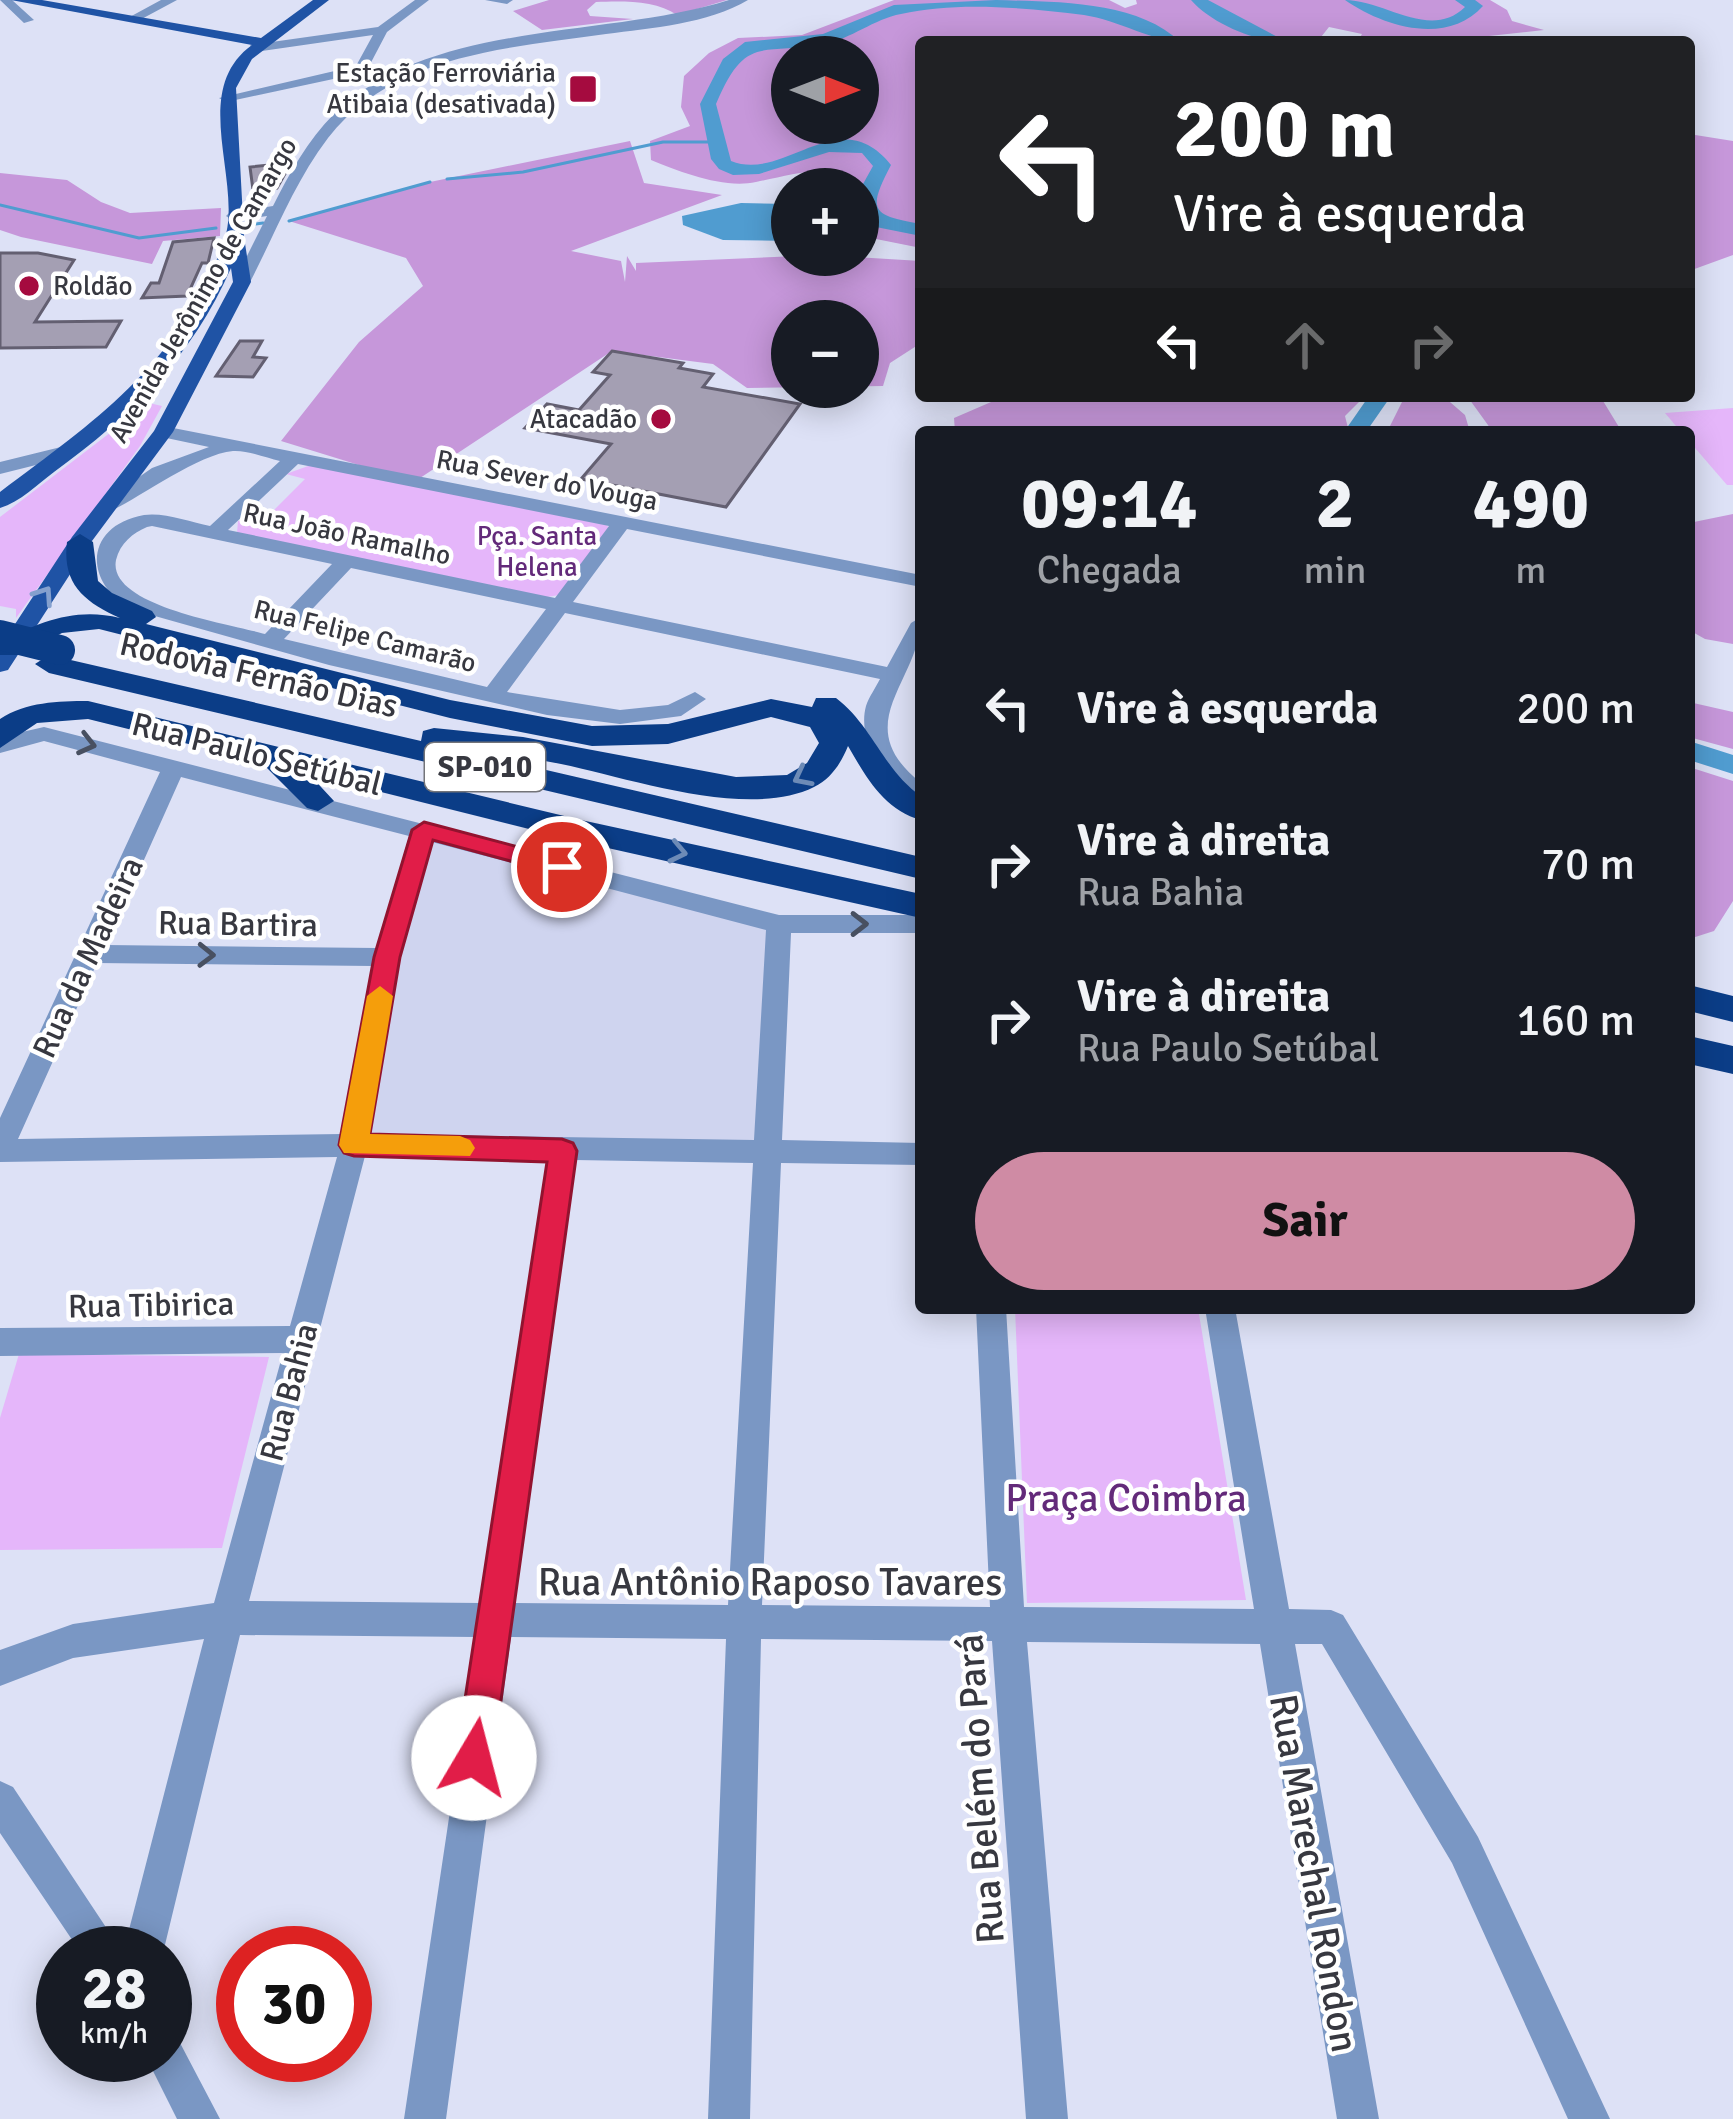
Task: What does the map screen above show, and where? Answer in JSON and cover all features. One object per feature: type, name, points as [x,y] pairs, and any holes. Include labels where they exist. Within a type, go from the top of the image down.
[{"type":"highway","points":[[80,542],[75,565],[82,583],[112,604],[146,618],[209,639],[506,711],[627,728],[668,724],[752,698],[807,698],[830,707],[854,725],[885,785],[915,806]]},
{"type":"highway","points":[[2,651],[56,625],[99,620],[519,725],[630,738],[668,734],[748,711],[791,709],[822,721],[834,743],[830,758],[812,777],[789,786],[745,788],[532,748],[434,738]]},
{"type":"highway","name":"Rodovia Fernão Dias","points":[[2,651],[55,657],[434,738],[915,848]]},
{"type":"highway","name":"Rodovia Fernão Dias","points":[[55,657],[915,867]]},
{"type":"highway","points":[[0,742],[6,728],[32,714],[88,710],[581,831],[915,905]]},
{"type":"highway","points":[[271,755],[318,801]]},
{"type":"highway","points":[[1695,1000],[1733,1009]]},
{"type":"highway","points":[[1695,1013],[1733,1022]]},
{"type":"highway","points":[[1695,1051],[1733,1060]]},
{"type":"highway","points":[[1695,1066],[1733,1073]]},
{"type":"main road","points":[[18,0],[136,18]]},
{"type":"main road","points":[[38,0],[261,43]]},
{"type":"main road","points":[[242,282],[226,98],[237,67],[261,43],[321,1]]},
{"type":"main road","points":[[6,498],[98,429],[165,366],[204,304],[235,237]]},
{"type":"main road","name":"Avenida Jerônimo de Camargo","points":[[2,651],[164,430],[242,282]]},
{"type":"main road","points":[[204,304],[212,305],[218,317],[206,346]]},
{"type":"main road","points":[[98,429],[151,398],[168,406],[164,430]]},
{"type":"street","points":[[5,0],[28,20]]},
{"type":"street","points":[[136,18],[171,0]]},
{"type":"street","points":[[310,0],[321,1]]},
{"type":"street","points":[[226,98],[361,69],[382,30],[424,0]]},
{"type":"street","points":[[491,0],[507,0]]},
{"type":"street","name":"Avenida Jerônimo de Camargo","points":[[242,282],[329,129],[363,96],[388,83],[500,46],[673,19],[742,0]]},
{"type":"street","points":[[261,43],[382,30]]},
{"type":"street","points":[[234,215],[281,210]]},
{"type":"street","name":"Rua Sever do Vouga","points":[[164,430],[915,580]]},
{"type":"street","points":[[103,511],[190,457],[244,449]]},
{"type":"street","points":[[0,470],[69,451]]},
{"type":"street","points":[[214,533],[294,458]]},
{"type":"street","points":[[0,470],[12,474],[6,498]]},
{"type":"street","name":"Rua João Ramalho","points":[[145,520],[891,675]]},
{"type":"street","name":"Rua Felipe Camarão","points":[[145,520],[124,531],[111,548],[106,576],[116,591],[137,605],[493,695],[620,717],[673,711],[695,700]]},
{"type":"street","points":[[493,695],[622,522]]},
{"type":"street","points":[[269,642],[346,561]]},
{"type":"street","points":[[915,633],[877,706],[880,740],[890,765],[915,791]]},
{"type":"street","name":"Rua Paulo Setúbal","points":[[0,742],[44,734],[318,801],[779,924],[915,924]]},
{"type":"street","name":"Rua da Madeira","points":[[0,1149],[175,765]]},
{"type":"street","name":"Rua Bahia","points":[[150,1926],[226,1618],[354,1145],[387,957],[424,830]]},
{"type":"street","points":[[729,2119],[744,1621],[779,924]]},
{"type":"street","name":"Rua Bartira","points":[[88,954],[387,957]]},
{"type":"street","points":[[0,1149],[354,1145],[915,1154]]},
{"type":"street","points":[[425,2119],[562,1151]]},
{"type":"street","name":"Rua Belém do Pará","points":[[991,1314],[1007,1624],[1047,2119]]},
{"type":"street","name":"Rua Marechal Rondon","points":[[1221,1314],[1358,2119]]},
{"type":"street","name":"Rua Tibirica","points":[[0,1342],[302,1339]]},
{"type":"street","name":"Rua Antônio Raposo Tavares","points":[[0,1668],[73,1641],[226,1618],[1331,1627],[1466,1850],[1589,2119]]},
{"type":"street","points":[[0,1800],[86,1926]]},
{"type":"street","points":[[179,2082],[199,2119]]},
{"type":"shaded area","points":[[549,0],[727,0],[677,15],[649,4],[596,2],[587,10],[590,16],[633,19],[542,30],[513,11]]},
{"type":"shaded area","points":[[894,0],[1109,0],[1125,8],[1137,4],[1136,0],[1490,0],[1507,10],[1512,21],[1544,30],[1489,36],[1361,36],[1329,27],[1322,36],[915,36],[915,247],[879,240],[879,168],[771,168],[771,179],[743,184],[702,178],[651,160],[650,141],[690,126],[681,107],[684,76],[709,53],[738,38],[771,36],[771,144],[879,144],[879,36],[781,36],[802,35]]},
{"type":"shaded area","points":[[1695,135],[1733,141],[1733,255],[1695,269]]},
{"type":"shaded area","points":[[630,141],[644,183],[722,195],[571,251],[621,261],[625,282],[627,256],[636,271],[636,263],[771,257],[771,276],[879,276],[879,258],[915,261],[915,347],[890,363],[883,386],[879,386],[879,300],[771,300],[771,388],[747,388],[713,364],[612,351],[414,482],[281,441],[359,342],[423,286],[406,258],[289,221],[430,182]]},
{"type":"shaded area","points":[[0,173],[67,180],[101,202],[130,213],[221,208],[220,236],[163,241],[152,264],[21,237],[0,230]]},
{"type":"shaded area","points":[[991,402],[1359,402],[1345,416],[1348,426],[955,426],[954,418]]},
{"type":"shaded area","points":[[1402,402],[1450,402],[1465,415],[1468,426],[1390,426]]},
{"type":"shaded area","points":[[1471,402],[1604,402],[1618,426],[1489,426]]},
{"type":"shaded area","points":[[1733,514],[1733,644],[1695,633],[1695,522]]},
{"type":"shaded area","points":[[1695,703],[1733,712],[1733,749],[1695,739]]},
{"type":"shaded area","points":[[1695,769],[1733,781],[1733,901],[1714,931],[1695,937]]},
{"type":"shaded area","points":[[423,830],[779,924],[765,1151],[354,1145]]},
{"type":"green space","points":[[149,403],[162,406],[140,446],[16,618],[16,609],[0,606],[0,517]]},
{"type":"green space","points":[[1733,408],[1733,485],[1727,485],[1695,448],[1695,426],[1676,426],[1665,413]]},
{"type":"green space","name":"Pça. Santa Helena","points":[[311,465],[610,528],[559,595],[547,597],[237,533],[238,521],[263,521],[305,479],[286,474]]},
{"type":"green space","name":"Praça Coimbra","points":[[1015,1314],[1199,1314],[1246,1600],[1027,1603]]},
{"type":"green space","points":[[19,1354],[269,1357],[222,1548],[0,1550],[0,1418]]},
{"type":"water","points":[[741,203],[771,204],[771,241],[723,240],[683,225],[682,216]]},
{"type":"building","points":[[291,163],[277,188],[253,190],[250,167]]},
{"type":"building","points":[[214,238],[208,263],[202,263],[187,296],[142,298],[151,283],[159,283],[173,242]]},
{"type":"building","points":[[0,253],[74,260],[35,322],[121,321],[106,347],[0,348]]},
{"type":"building","points":[[240,341],[262,341],[253,357],[266,358],[253,377],[216,376]]},
{"type":"building","name":"Atacadão","points":[[612,351],[683,363],[679,368],[713,374],[703,387],[771,399],[771,408],[797,408],[726,507],[581,479],[611,444],[525,428],[547,404],[579,410],[610,375],[593,372]]},
{"type":"waterway","points":[[1199,0],[1216,14],[1268,36]]},
{"type":"waterway","points":[[1353,0],[1433,26],[1462,18],[1475,6],[1463,0]]},
{"type":"waterway","points":[[915,229],[878,222],[867,212],[865,197],[882,165],[868,150],[828,147],[740,171],[725,165],[716,152],[708,104],[735,55],[759,43],[834,36],[894,10],[953,5],[1085,11],[1124,18],[1165,36]]},
{"type":"waterway","points":[[447,179],[523,172],[663,142],[712,142]]},
{"type":"waterway","points":[[289,221],[430,182]]},
{"type":"waterway","points":[[0,205],[139,238],[216,228]]},
{"type":"waterway","points":[[249,225],[263,223]]},
{"type":"waterway","points":[[1359,426],[1376,402]]},
{"type":"waterway","points":[[1695,752],[1733,765]]},
{"type":"slow traffic","points":[[380,996],[354,1145],[460,1148]]},
{"type":"place","name":"Estação Ferroviária Atibaia (desativada)","points":[[583,89]]},
{"type":"place","name":"Roldão","points":[[29,286]]},
{"type":"place","name":"Atacadão","points":[[661,419]]},
{"type":"route","points":[[474,1758],[562,1151],[354,1145],[387,957],[424,830],[562,867]]}]
